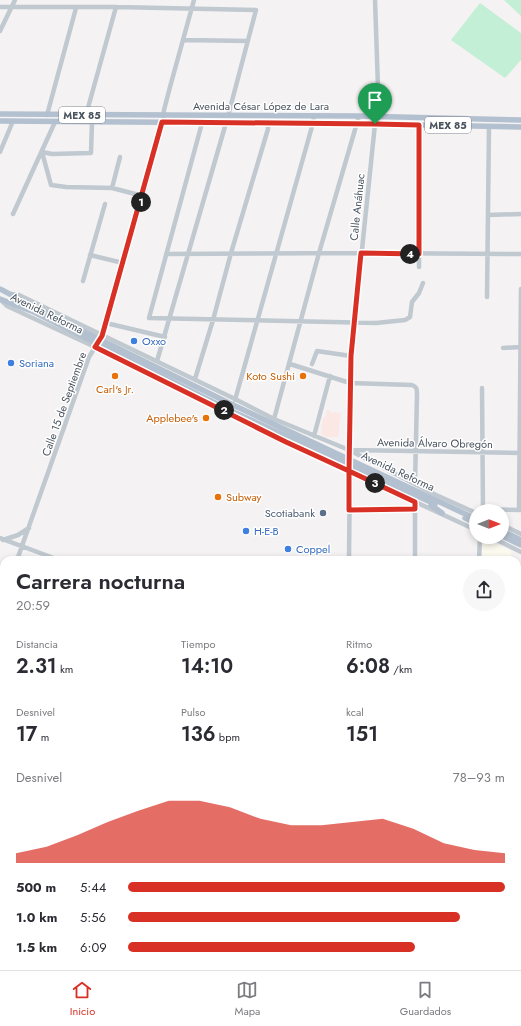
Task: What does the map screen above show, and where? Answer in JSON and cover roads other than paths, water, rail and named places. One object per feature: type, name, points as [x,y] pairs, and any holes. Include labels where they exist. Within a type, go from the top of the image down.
[{"type":"main road","name":"Avenida César López de Lara","points":[[0,114],[359,116],[521,120]]},
{"type":"main road","name":"Avenida César López de Lara","points":[[0,121],[313,123],[521,127]]},
{"type":"main road","name":"Avenida Reforma","points":[[0,289],[99,341],[349,465],[469,516]]},
{"type":"main road","name":"Avenida Reforma","points":[[0,299],[34,312],[99,341]]},
{"type":"main road","name":"Avenida Reforma","points":[[232,407],[284,428],[349,465]]},
{"type":"main road","points":[[274,419],[284,428]]},
{"type":"main road","points":[[422,496],[436,495]]},
{"type":"main road","name":"Avenida Reforma","points":[[422,496],[469,520]]},
{"type":"main road","points":[[422,496],[442,513]]},
{"type":"main road","points":[[509,534],[521,540]]},
{"type":"main road","points":[[509,539],[521,545]]},
{"type":"street","points":[[0,31],[15,0]]},
{"type":"street","name":"Calle 15 de Septiembre","points":[[19,556],[90,357],[99,341],[106,323],[143,196],[194,0]]},
{"type":"street","points":[[375,0],[379,117]]},
{"type":"street","points":[[0,7],[116,7],[256,10],[228,116]]},
{"type":"street","points":[[86,115],[116,7]]},
{"type":"street","points":[[47,115],[76,8]]},
{"type":"street","points":[[183,40],[248,41]]},
{"type":"street","points":[[232,407],[314,116]]},
{"type":"street","points":[[274,419],[319,253],[359,116]]},
{"type":"street","name":"Calle Anáhuac","points":[[349,556],[351,356],[375,124],[379,117]]},
{"type":"street","points":[[0,152],[13,122]]},
{"type":"street","points":[[13,214],[55,122]]},
{"type":"street","points":[[42,152],[52,154],[91,154],[92,122]]},
{"type":"street","points":[[202,123],[149,318],[170,320],[354,321],[376,323],[405,320],[410,317],[412,302],[419,293],[423,284]]},
{"type":"street","points":[[157,361],[226,123]]},
{"type":"street","points":[[195,379],[267,133],[268,123]]},
{"type":"street","points":[[419,125],[419,267]]},
{"type":"street","points":[[487,297],[489,126]]},
{"type":"street","points":[[42,152],[50,185],[66,187],[112,188],[143,196]]},
{"type":"street","points":[[112,188],[120,157]]},
{"type":"street","points":[[83,281],[105,204]]},
{"type":"street","points":[[488,215],[521,214]]},
{"type":"street","points":[[166,254],[521,254]]},
{"type":"street","points":[[90,255],[123,263]]},
{"type":"street","points":[[509,510],[520,510],[521,289]]},
{"type":"street","points":[[106,323],[165,337]]},
{"type":"street","name":"Avenida Reforma","points":[[99,341],[157,361],[195,379],[232,407],[274,419],[349,450],[436,495],[469,510]]},
{"type":"street","points":[[503,348],[521,347]]},
{"type":"street","points":[[312,364],[316,351],[351,356]]},
{"type":"street","points":[[290,364],[350,383],[412,385],[417,389],[417,451],[415,484]]},
{"type":"street","points":[[314,436],[330,376]]},
{"type":"street","points":[[482,388],[482,504]]},
{"type":"street","name":"Avenida Álvaro Obregón","points":[[349,450],[521,453]]},
{"type":"street","name":"Avenida Reforma","points":[[349,465],[415,502],[469,526]]},
{"type":"street","points":[[415,502],[415,556]]},
{"type":"street","points":[[349,510],[415,509]]},
{"type":"street","points":[[2,539],[18,535],[28,528]]},
{"type":"street","points":[[509,528],[521,534]]},
{"type":"street","points":[[2,539],[48,556]]},
{"type":"street","points":[[479,556],[480,544]]},
{"type":"street","points":[[505,544],[521,552]]},
{"type":"street","points":[[219,970],[288,970]]},
{"type":"place","name":"Oxxo","points":[[134,341]]},
{"type":"place","name":"Soriana","points":[[11,363]]},
{"type":"place","name":"Carl's Jr.","points":[[115,376]]},
{"type":"place","name":"Koto Sushi","points":[[303,376]]},
{"type":"place","name":"Applebee's","points":[[206,418]]},
{"type":"place","name":"Subway","points":[[218,497]]},
{"type":"place","name":"Scotiabank","points":[[323,513]]},
{"type":"place","name":"H-E-B","points":[[246,531]]},
{"type":"place","name":"Coppel","points":[[288,549]]}]
